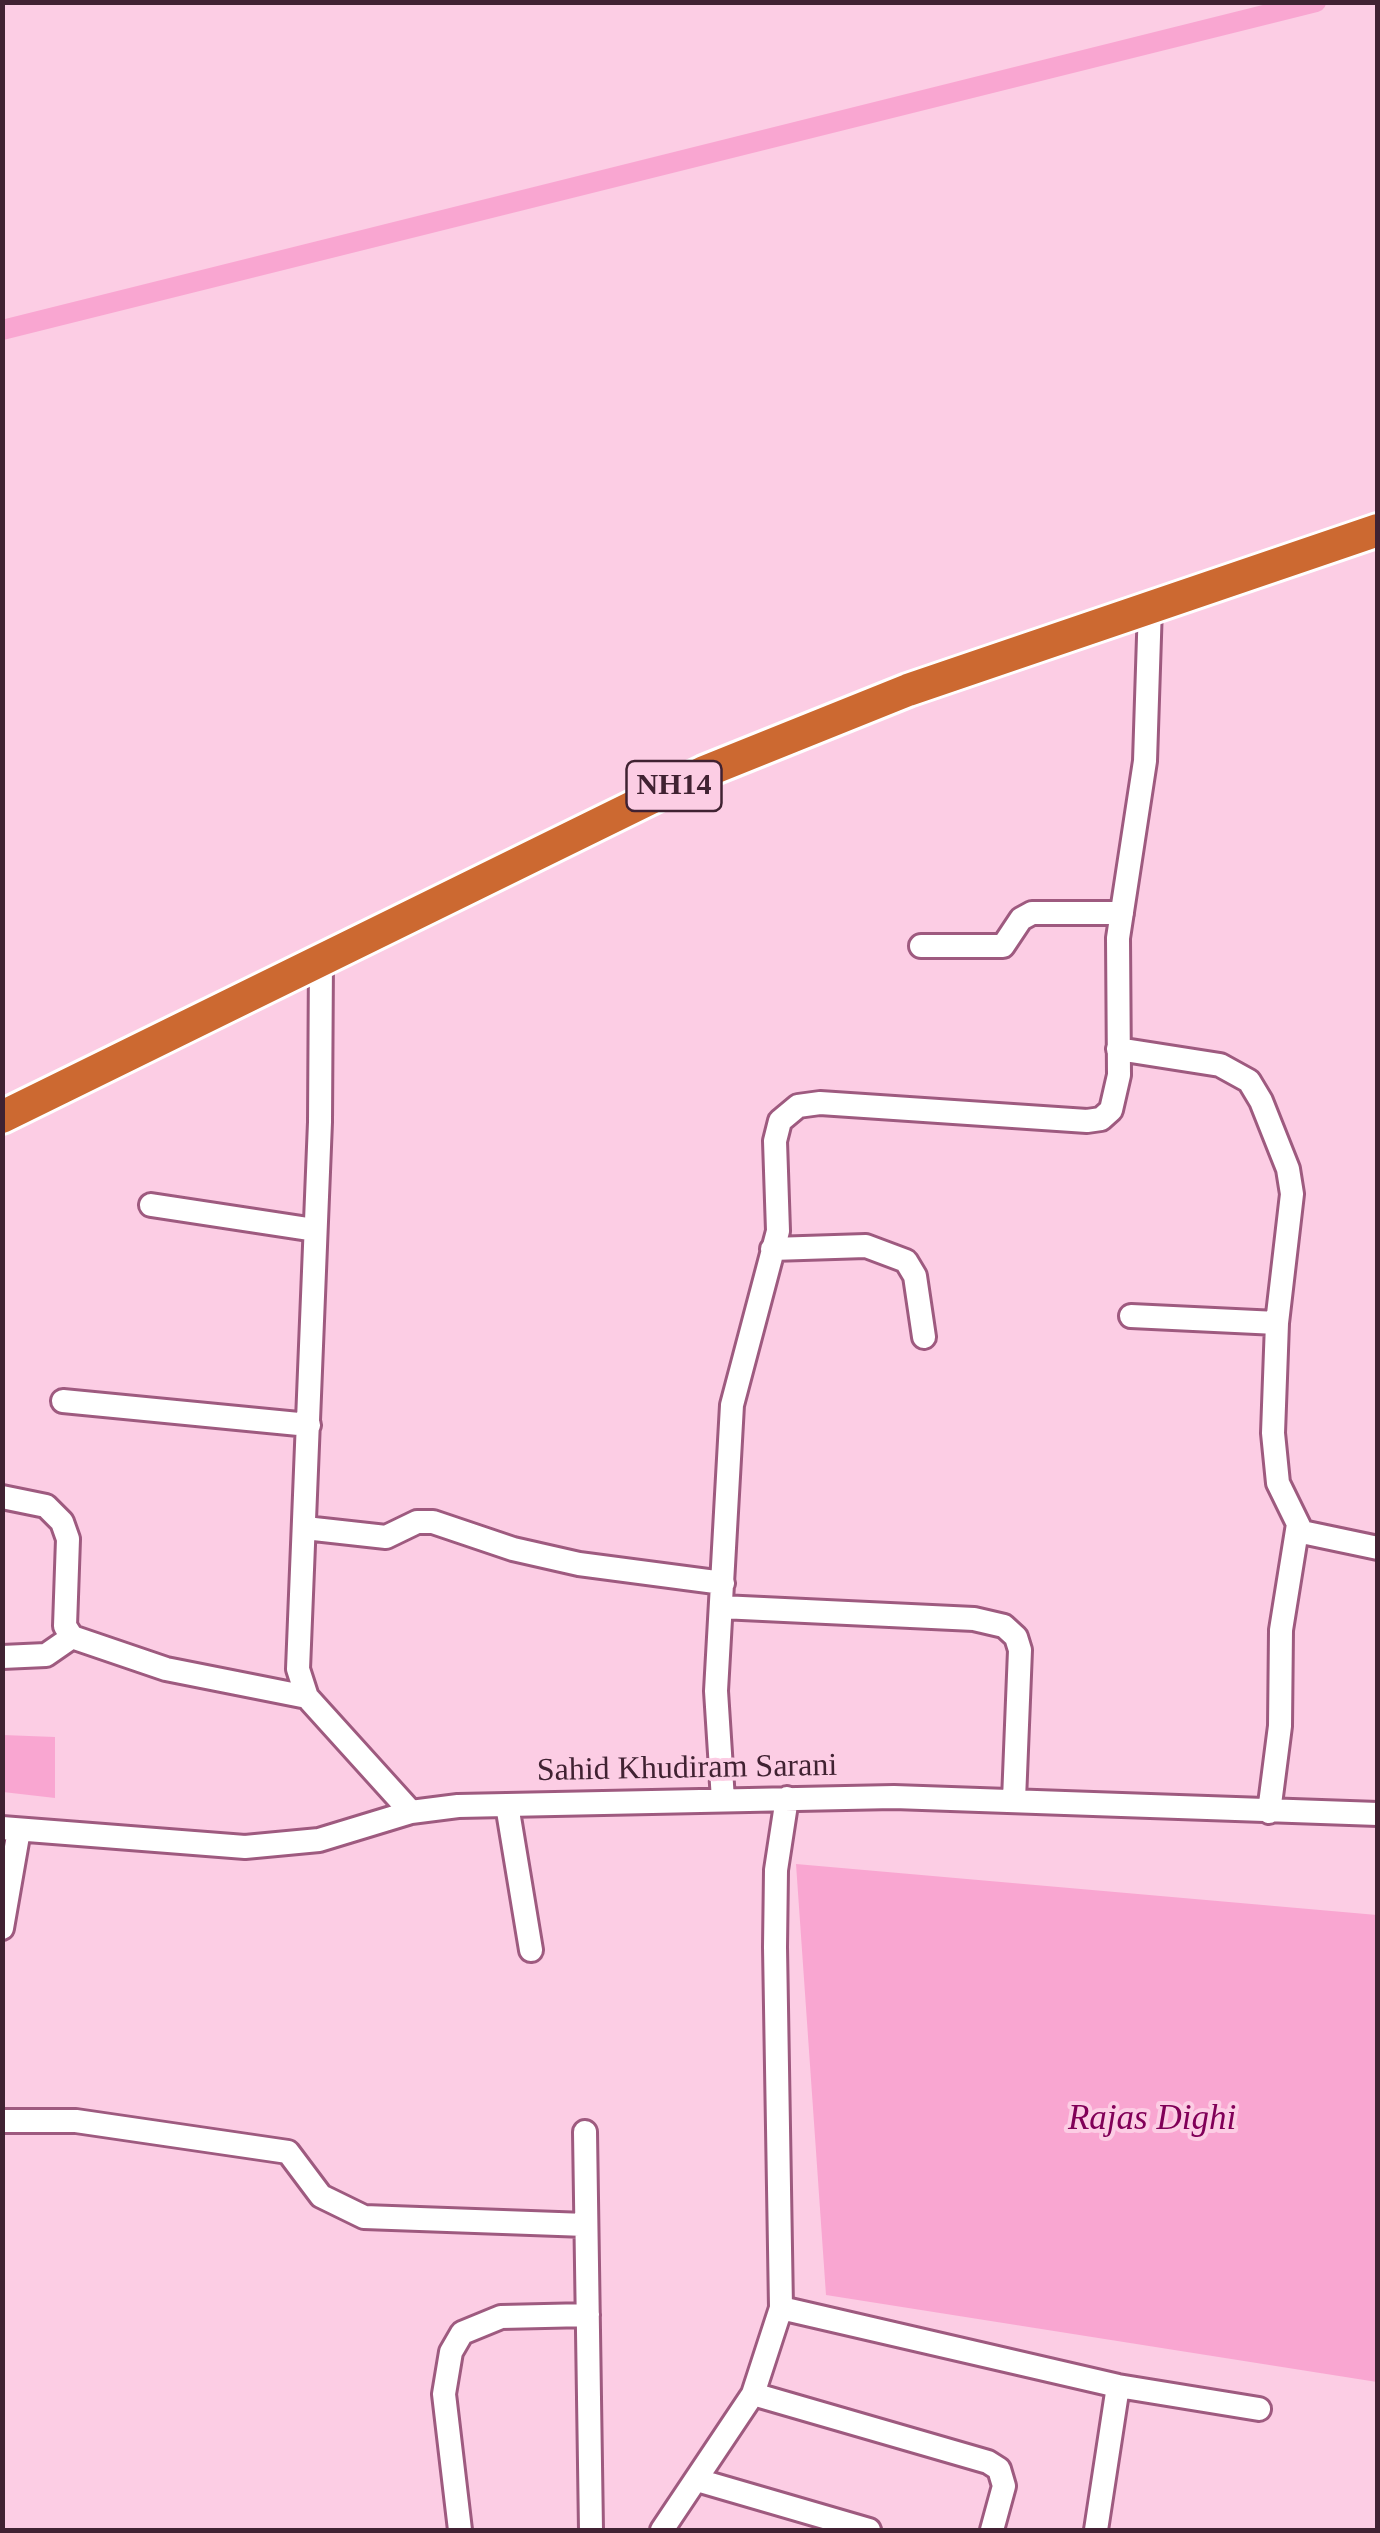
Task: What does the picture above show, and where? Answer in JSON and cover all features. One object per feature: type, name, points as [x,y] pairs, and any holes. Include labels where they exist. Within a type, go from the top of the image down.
[{"type":"highway","name":"NH14","points":[[2,1117],[720,764],[908,690],[1378,530]]},
{"type":"street","points":[[722,1800],[716,1691],[732,1404],[779,1215],[775,1141],[786,1111],[820,1103],[1101,1119],[1116,1098],[1117,966],[1144,772],[1150,606]]},
{"type":"street","points":[[921,946],[1003,946],[1021,919],[1032,913],[1122,913]]},
{"type":"street","points":[[321,958],[316,1230],[298,1669],[307,1696],[412,1812]]},
{"type":"street","points":[[1118,1048],[1220,1065],[1249,1081],[1261,1101],[1288,1169],[1292,1194],[1276,1323],[1274,1469],[1302,1532],[1378,1548]]},
{"type":"street","points":[[151,1204],[316,1230]]},
{"type":"street","points":[[772,1249],[866,1246],[906,1260],[915,1276],[924,1337]]},
{"type":"street","points":[[1131,1316],[1276,1323]]},
{"type":"street","points":[[63,1401],[308,1425]]},
{"type":"street","points":[[2,1497],[46,1506],[62,1522],[68,1539],[63,1609],[65,1626],[72,1637],[166,1669],[307,1696]]},
{"type":"street","points":[[305,1528],[386,1538],[418,1522],[434,1522],[513,1549],[579,1564],[723,1583]]},
{"type":"street","points":[[1269,1812],[1280,1726],[1281,1630],[1298,1524]]},
{"type":"street","points":[[720,1607],[974,1619],[1004,1626],[1016,1638],[1020,1650],[1014,1800]]},
{"type":"street","points":[[2,1657],[46,1655],[72,1637]]},
{"type":"street","points":[[662,2530],[753,2394],[781,2308],[774,1948],[776,1870],[787,1798]]},
{"type":"street","name":"Sahid Khudiram Sarani","points":[[11,1829],[245,1848],[320,1840],[412,1812],[507,1805],[787,1798],[1014,1800],[1378,1814]]},
{"type":"street","points":[[507,1805],[531,1950]]},
{"type":"street","points":[[2,1928],[11,1829]]},
{"type":"street","points":[[2,2122],[76,2121],[288,2152],[322,2196],[364,2218],[586,2226]]},
{"type":"street","points":[[585,2132],[591,2530]]},
{"type":"street","points":[[781,2308],[1118,2386],[1258,2409]]},
{"type":"street","points":[[460,2530],[444,2394],[451,2352],[462,2332],[501,2317],[588,2315]]},
{"type":"street","points":[[1096,2530],[1118,2386]]},
{"type":"street","points":[[753,2394],[999,2468],[1004,2486],[992,2530]]},
{"type":"street","points":[[696,2480],[870,2530]]},
{"type":"water","points":[[3,1735],[55,1737],[55,1798],[3,1792]]},
{"type":"water","name":"Rajas Dighi","points":[[796,1864],[1377,1915],[1377,2382],[826,2295]]},
{"type":"waterway","points":[[2,330],[1316,2]]}]
